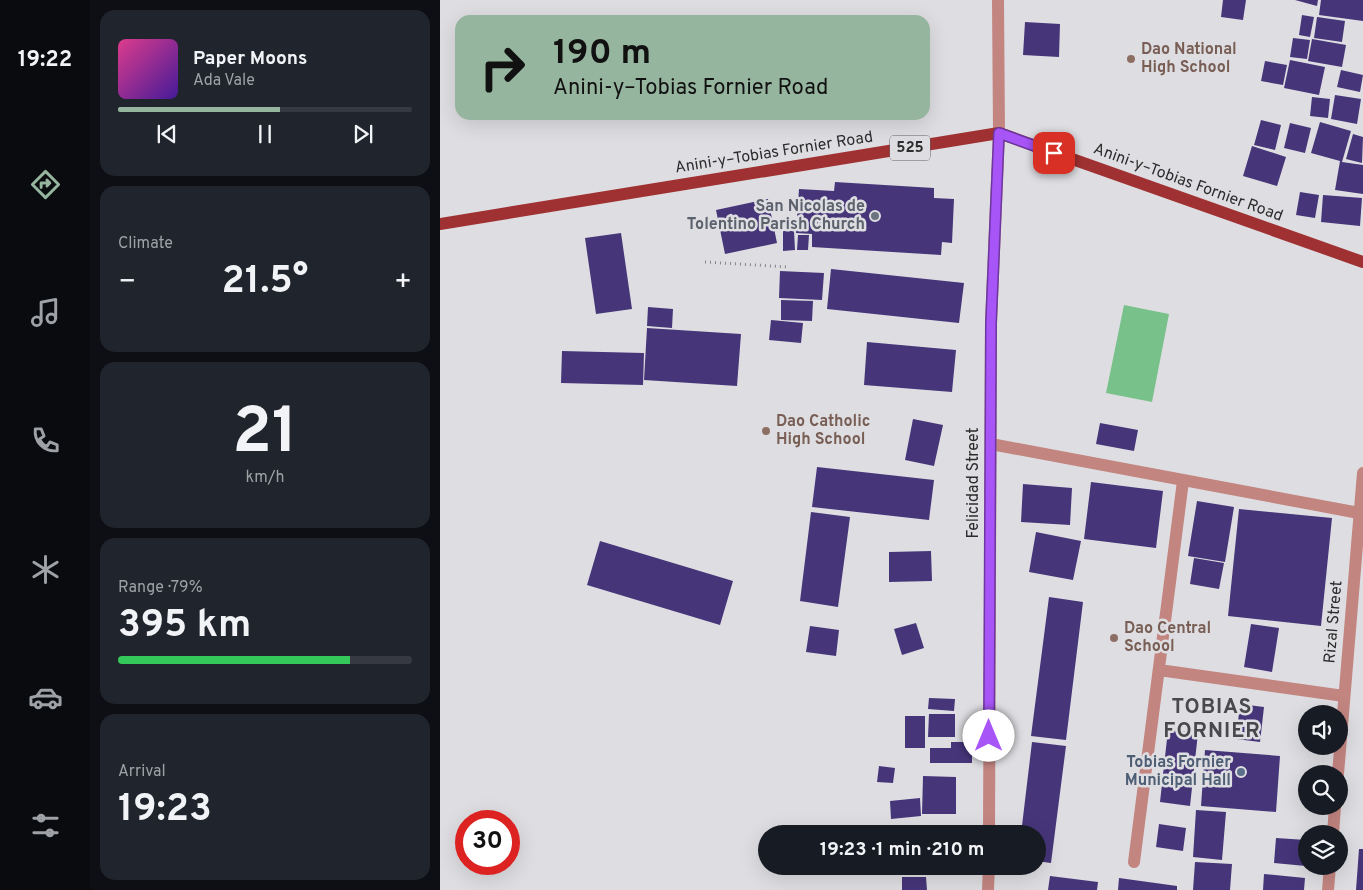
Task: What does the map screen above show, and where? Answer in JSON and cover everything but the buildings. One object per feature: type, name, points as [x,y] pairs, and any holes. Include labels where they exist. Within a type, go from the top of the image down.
[{"type":"main road","name":"Anini-y–Tobias Fornier Road","points":[[440,224],[999,133],[1363,262]]},
{"type":"street","name":"Felicidad Street","points":[[989,825],[991,323],[999,133],[998,0]]},
{"type":"street","points":[[991,444],[1359,513]]},
{"type":"street","name":"Rizal Street","points":[[1339,765],[1363,473]]},
{"type":"street","points":[[1134,862],[1183,481]]},
{"type":"street","points":[[1159,670],[1344,696]]},
{"type":"street","points":[[988,890],[989,875]]},
{"type":"street","points":[[1328,890],[1329,875]]},
{"type":"path","points":[[705,262],[788,267]]},
{"type":"green space","points":[[1124,305],[1169,314],[1152,402],[1106,393]]},
{"type":"place","name":"Dao National High School","points":[[1131,59]]},
{"type":"place","name":"San Nicolas de Tolentino Parish Church","points":[[875,216]]},
{"type":"place","name":"Dao Catholic High School","points":[[766,431]]},
{"type":"place","name":"Dao Central School","points":[[1114,638]]},
{"type":"place","name":"Tobias Fornier Municipal Hall","points":[[1241,772]]},
{"type":"district","name":"TOBIAS FORNIER","points":[[1212,719]]},
{"type":"route","points":[[989,736],[991,323],[999,133],[1054,153]]}]
